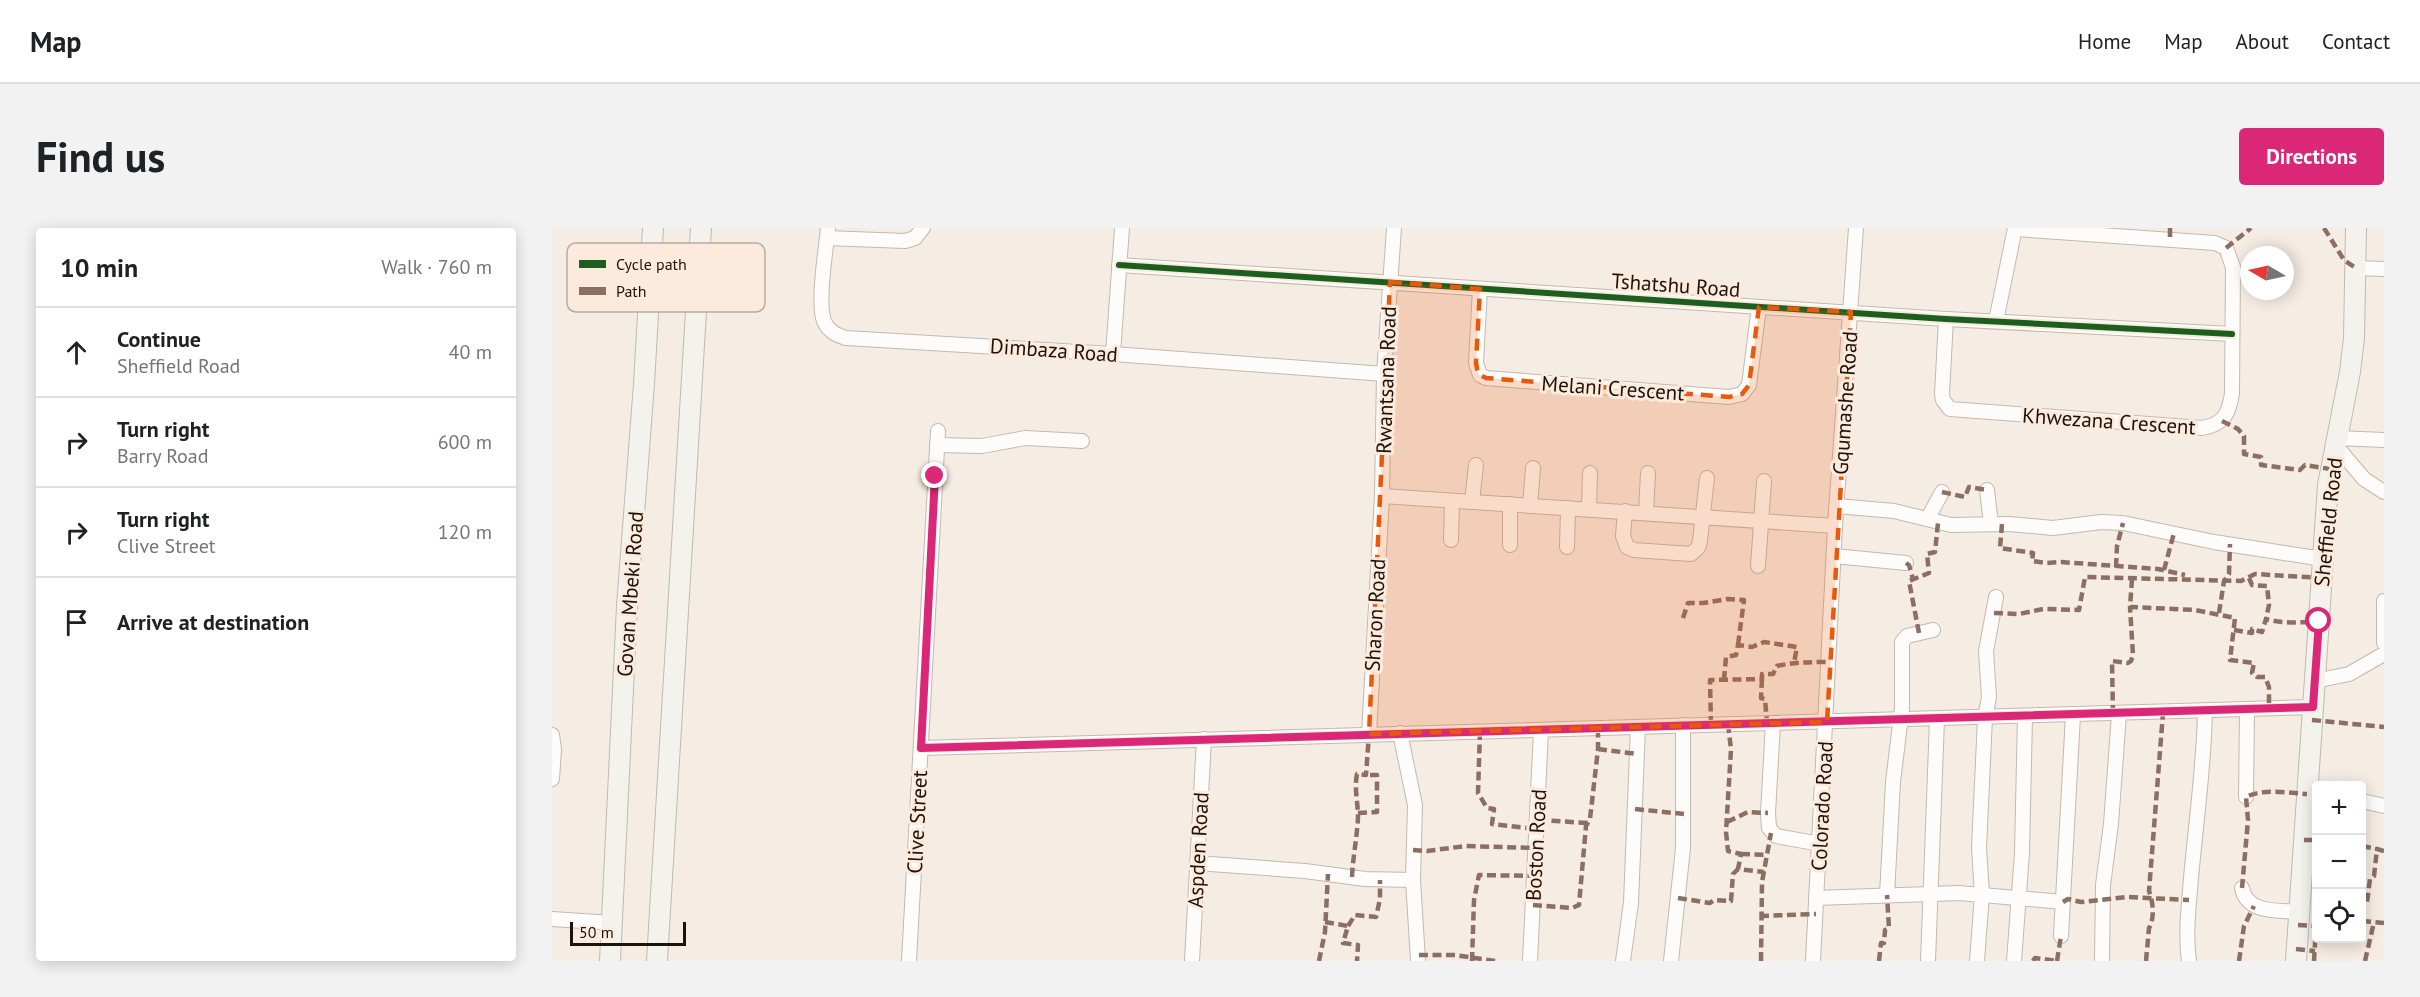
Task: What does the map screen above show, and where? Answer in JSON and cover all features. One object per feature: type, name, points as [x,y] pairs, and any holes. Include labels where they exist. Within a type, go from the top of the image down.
[{"type":"main road","name":"Govan Mbeki Road","points":[[652,243],[653,228]]},
{"type":"main road","points":[[700,243],[701,228]]},
{"type":"main road","name":"Sheffield Road","points":[[2312,781],[2313,707],[2328,485],[2354,338],[2356,228]]},
{"type":"main road","name":"Govan Mbeki Road","points":[[610,961],[627,606],[648,312]]},
{"type":"main road","points":[[657,961],[696,312]]},
{"type":"main road","name":"Sheffield Road","points":[[2296,961],[2312,791]]},
{"type":"street","points":[[828,233],[905,241],[915,238],[923,228]]},
{"type":"street","points":[[1113,354],[1122,228]]},
{"type":"street","name":"Rwantsana Road","points":[[1382,496],[1384,374],[1394,228]]},
{"type":"street","name":"Gqumashe Road","points":[[1837,506],[1856,228]]},
{"type":"street","points":[[1996,321],[2015,228]]},
{"type":"street","name":"Khwezana Crescent","points":[[1946,319],[1942,394],[1943,400],[1950,409],[2202,428],[2214,426],[2222,421],[2228,413],[2232,393],[2233,267],[2226,249],[2215,243],[2015,228]]},
{"type":"street","name":"Dimbaza Road","points":[[828,233],[822,312],[825,322],[836,335],[846,338],[1113,354],[1384,374]]},
{"type":"street","name":"Tshatshu Road","points":[[1119,265],[1946,319],[2232,334]]},
{"type":"street","points":[[2356,268],[2384,269]]},
{"type":"street","name":"Melani Crescent","points":[[1480,289],[1476,363],[1480,375],[1486,378],[1717,396],[1742,394],[1749,385],[1759,307]]},
{"type":"street","name":"Clive Street","points":[[909,961],[938,431]]},
{"type":"street","points":[[937,445],[982,446],[1025,438],[1082,441]]},
{"type":"street","points":[[2337,442],[2384,440]]},
{"type":"street","points":[[2337,442],[2364,479],[2384,492]]},
{"type":"street","points":[[1472,502],[1476,465]]},
{"type":"street","points":[[1530,506],[1533,468]]},
{"type":"street","points":[[1589,509],[1590,473]]},
{"type":"street","points":[[1646,513],[1648,473]]},
{"type":"street","points":[[1625,511],[1623,536],[1627,547],[1634,550],[1687,554],[1698,548],[1707,478]]},
{"type":"street","points":[[1758,566],[1764,481]]},
{"type":"street","points":[[1987,490],[1991,524]]},
{"type":"street","points":[[1928,518],[1942,492]]},
{"type":"street","points":[[1382,496],[1835,526]]},
{"type":"street","name":"Sharon Road","points":[[1369,734],[1382,496]]},
{"type":"street","points":[[1451,540],[1452,501]]},
{"type":"street","points":[[1510,504],[1510,545]]},
{"type":"street","points":[[1837,506],[1886,510],[1951,525],[1991,524],[2053,528],[2112,522],[2214,542],[2323,559]]},
{"type":"street","name":"Colorado Road","points":[[1813,961],[1837,506]]},
{"type":"street","points":[[1567,547],[1568,508]]},
{"type":"street","points":[[1834,556],[1906,563]]},
{"type":"street","points":[[1977,961],[1982,894],[1979,848],[1985,718],[1989,697],[1986,651],[1996,597]]},
{"type":"street","points":[[2384,601],[2384,644]]},
{"type":"street","points":[[1887,895],[1892,792],[1901,720],[1902,642],[1907,636],[1934,630]]},
{"type":"street","points":[[2315,681],[2349,674],[2384,654]]},
{"type":"street","points":[[921,748],[1204,738],[2247,711],[2313,707]]},
{"type":"street","points":[[2189,961],[2187,940],[2189,900],[2204,750],[2205,711]]},
{"type":"street","points":[[2246,797],[2247,711]]},
{"type":"street","points":[[2102,961],[2103,885],[2111,824],[2119,714]]},
{"type":"street","points":[[2061,936],[2073,715]]},
{"type":"street","points":[[2014,961],[2022,853],[2025,716]]},
{"type":"street","points":[[1928,961],[1937,719]]},
{"type":"street","points":[[1773,723],[1769,828],[1771,833],[1782,838],[1820,844]]},
{"type":"street","points":[[1671,961],[1683,848],[1683,725]]},
{"type":"street","points":[[1623,961],[1631,903],[1638,727]]},
{"type":"street","name":"Boston Road","points":[[1530,961],[1541,730]]},
{"type":"street","points":[[1400,733],[1415,806],[1413,880],[1418,961]]},
{"type":"street","points":[[552,735],[554,749],[552,778]]},
{"type":"street","name":"Aspden Road","points":[[1192,961],[1204,738]]},
{"type":"street","points":[[2366,802],[2384,806]]},
{"type":"street","points":[[1197,863],[1305,871],[1365,879],[1413,880]]},
{"type":"street","points":[[2242,888],[2246,899],[2254,906],[2299,912]]},
{"type":"street","points":[[1816,898],[1930,893],[1982,894],[2063,902]]},
{"type":"street","points":[[552,919],[612,923]]},
{"type":"highlighted area","points":[[1390,282],[1480,289],[1476,363],[1478,374],[1486,378],[1729,397],[1742,394],[1749,385],[1759,307],[1851,312],[1827,722],[1369,734]]},
{"type":"marked path","points":[[2170,228],[2170,240]]},
{"type":"marked path","points":[[2226,248],[2251,228]]},
{"type":"marked path","points":[[2324,228],[2344,260],[2356,268]]},
{"type":"marked path","points":[[2222,421],[2238,429],[2244,436],[2244,454],[2261,457],[2261,465],[2300,470],[2305,465],[2330,469]]},
{"type":"marked path","points":[[1942,492],[1965,497],[1969,487],[1987,490]]},
{"type":"marked path","points":[[1919,633],[1909,581],[1929,573],[1927,554],[1935,552],[1938,523]]},
{"type":"marked path","points":[[2116,567],[2117,546],[2123,523]]},
{"type":"marked path","points":[[2002,524],[2000,548],[2033,553],[2032,561],[2158,569],[2185,575]]},
{"type":"marked path","points":[[2164,570],[2174,533]]},
{"type":"marked path","points":[[2219,613],[2224,581],[2229,574],[2230,544]]},
{"type":"marked path","points":[[1906,563],[1909,565],[1913,579]]},
{"type":"marked path","points":[[1994,613],[2019,614],[2043,609],[2079,610],[2085,577],[2241,581],[2255,574],[2322,578]]},
{"type":"marked path","points":[[2249,578],[2252,585],[2267,586],[2269,605],[2266,619]]},
{"type":"marked path","points":[[2132,579],[2130,607],[2195,610],[2235,618],[2230,660],[2254,663],[2252,673],[2257,677],[2265,677],[2269,687],[2269,709]]},
{"type":"marked path","points":[[1683,618],[1688,603],[1728,599],[1744,600],[1738,645]]},
{"type":"marked path","points":[[2113,714],[2112,661],[2128,663],[2133,655],[2130,607]]},
{"type":"marked path","points":[[2234,630],[2252,633],[2252,629],[2262,632],[2266,619],[2285,622],[2319,622]]},
{"type":"marked path","points":[[1724,680],[1726,657],[1736,655],[1738,645],[1752,647],[1764,642],[1797,647],[1794,663]]},
{"type":"marked path","points":[[1711,725],[1710,680],[1762,679],[1762,674],[1773,674],[1777,666],[1829,662]]},
{"type":"marked path","points":[[1762,679],[1761,698],[1765,699],[1767,723]]},
{"type":"marked path","points":[[2146,961],[2149,928],[2153,915],[2149,891],[2163,713]]},
{"type":"marked path","points":[[2312,720],[2384,727]]},
{"type":"marked path","points":[[1728,724],[1731,749],[1726,832],[1728,851],[1741,854],[1738,869]]},
{"type":"marked path","points":[[1533,905],[1572,908],[1579,905],[1586,826],[1590,819],[1598,749],[1598,728]]},
{"type":"marked path","points":[[1480,731],[1478,793],[1487,808],[1494,809],[1492,824],[1537,829]]},
{"type":"marked path","points":[[1352,877],[1358,817],[1356,780],[1357,774],[1366,775],[1369,734]]},
{"type":"marked path","points":[[1598,749],[1637,754]]},
{"type":"marked path","points":[[1358,813],[1377,812],[1377,775],[1366,775]]},
{"type":"marked path","points":[[2242,888],[2248,820],[2246,797],[2268,792],[2307,794]]},
{"type":"marked path","points":[[1635,809],[1684,814]]},
{"type":"marked path","points":[[1727,822],[1748,812],[1768,813]]},
{"type":"marked path","points":[[1538,820],[1588,823]]},
{"type":"marked path","points":[[1761,961],[1762,882],[1771,833]]},
{"type":"marked path","points":[[2304,840],[2312,840]]},
{"type":"marked path","points":[[1413,850],[1427,851],[1466,846],[1536,848]]},
{"type":"marked path","points":[[2366,847],[2377,849]]},
{"type":"marked path","points":[[2366,902],[2370,879],[2374,876],[2377,849],[2384,851]]},
{"type":"marked path","points":[[1741,854],[1767,855]]},
{"type":"marked path","points":[[1678,898],[1710,903],[1714,900],[1731,901],[1733,874],[1738,869],[1764,872]]},
{"type":"marked path","points":[[1319,961],[1325,932],[1328,874]]},
{"type":"marked path","points":[[1472,961],[1474,900],[1479,875],[1535,876]]},
{"type":"marked path","points":[[1348,926],[1355,915],[1376,917],[1380,899],[1380,880]]},
{"type":"marked path","points":[[1879,961],[1881,943],[1884,943],[1885,930],[1889,928],[1887,895]]},
{"type":"marked path","points":[[2063,902],[2068,899],[2081,902],[2127,897],[2189,900]]},
{"type":"marked path","points":[[2239,961],[2244,926],[2254,906]]},
{"type":"marked path","points":[[1760,916],[1816,914]]},
{"type":"marked path","points":[[2366,921],[2384,923]]},
{"type":"marked path","points":[[1325,922],[1348,926],[1343,943],[1358,945],[1357,961]]},
{"type":"marked path","points":[[2365,961],[2374,922]]},
{"type":"marked path","points":[[2298,925],[2312,926]]},
{"type":"marked path","points":[[2057,961],[2061,936]]},
{"type":"marked path","points":[[2314,961],[2315,943]]},
{"type":"marked path","points":[[2296,949],[2315,951]]},
{"type":"marked path","points":[[1419,955],[1455,955],[1495,961]]},
{"type":"marked path","points":[[2033,961],[2035,958],[2057,961]]},
{"type":"cycle path","points":[[1119,265],[1946,319],[2232,334]]},
{"type":"cycle path","points":[[921,748],[2313,707]]},
{"type":"route","points":[[935,476],[921,748],[1204,738],[2247,711],[2313,707],[2319,621]]}]
